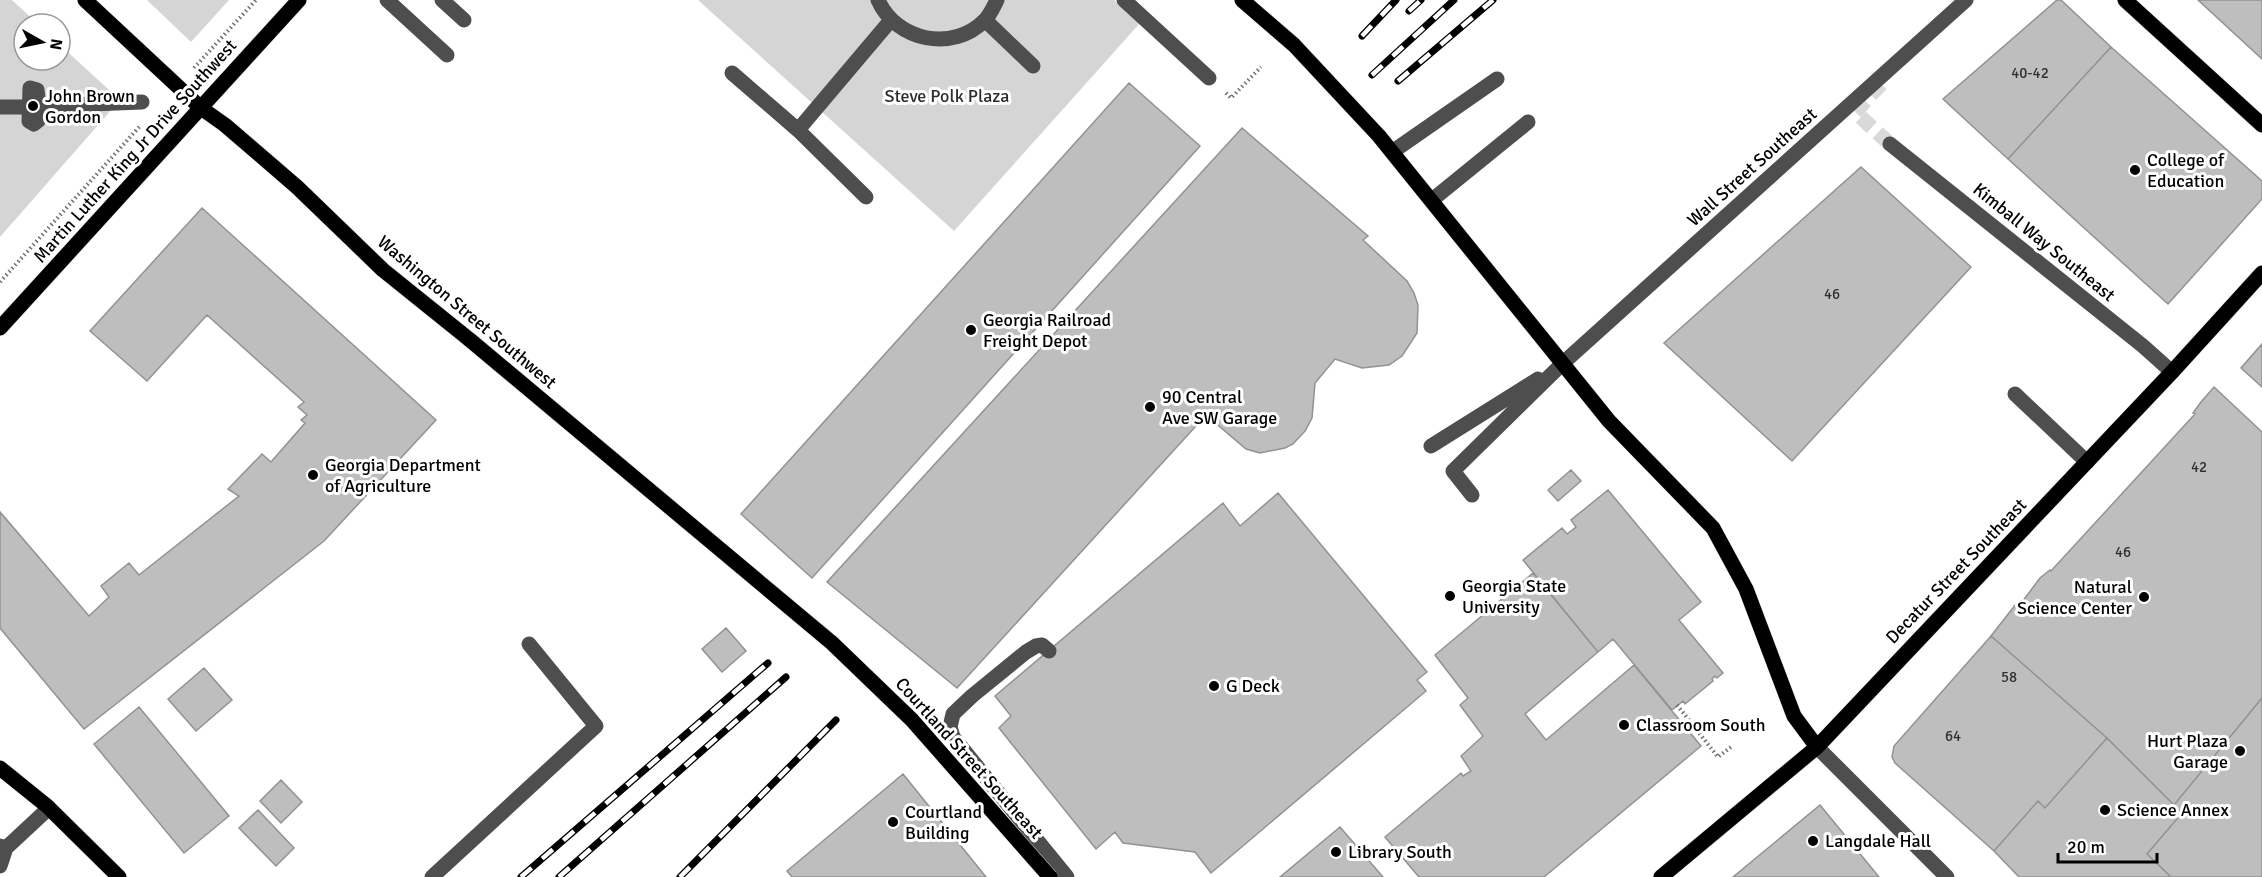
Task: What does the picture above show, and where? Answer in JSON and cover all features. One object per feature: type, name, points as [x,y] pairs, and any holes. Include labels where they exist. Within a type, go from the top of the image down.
[{"type":"main road","name":"Washington Street Southwest","points":[[85,0],[201,108],[225,125],[297,187],[383,270],[832,643]]},
{"type":"main road","name":"Martin Luther King Jr Drive Southwest","points":[[0,328],[299,0]]},
{"type":"main road","points":[[1242,0],[1294,45],[1379,136],[1609,421],[1713,528],[1746,589],[1794,716],[1817,747]]},
{"type":"main road","points":[[2125,0],[2262,125]]},
{"type":"main road","name":"Decatur Street Southeast","points":[[1661,877],[1817,747],[2172,372],[2262,273]]},
{"type":"main road","name":"Courtland Street Southeast","points":[[832,643],[912,720],[1050,877]]},
{"type":"main road","points":[[0,768],[49,808],[119,877]]},
{"type":"street","points":[[387,0],[447,55]]},
{"type":"street","points":[[442,0],[464,20]]},
{"type":"street","points":[[878,0],[891,20],[907,32],[927,39],[948,39],[968,32],[985,20],[998,0]]},
{"type":"street","points":[[1124,0],[1209,78]]},
{"type":"street","name":"Wall Street Southeast","points":[[1563,363],[1966,0]]},
{"type":"street","points":[[798,130],[891,20]]},
{"type":"street","points":[[985,20],[1033,66]]},
{"type":"street","points":[[732,73],[798,130],[866,197]]},
{"type":"street","points":[[1392,152],[1497,78]]},
{"type":"street","points":[[0,107],[141,102]]},
{"type":"street","points":[[1432,200],[1528,122]]},
{"type":"street","name":"Kimball Way Southeast","points":[[1890,144],[2143,346],[2172,372]]},
{"type":"street","points":[[1431,446],[1563,363]]},
{"type":"street","points":[[1472,495],[1453,471],[1563,363]]},
{"type":"street","points":[[2015,394],[2087,462]]},
{"type":"street","points":[[432,877],[596,726],[529,644]]},
{"type":"street","points":[[1049,651],[1042,645],[1026,652],[953,714],[950,727],[953,737],[1067,877]]},
{"type":"street","points":[[1817,747],[1947,877]]},
{"type":"street","points":[[0,866],[3,847],[49,808]]},
{"type":"path","points":[[178,86],[256,0]]},
{"type":"path","points":[[1209,78],[1231,98],[1261,67]]},
{"type":"path","points":[[0,282],[146,120]]},
{"type":"path","points":[[1677,705],[1718,758],[1731,747]]},
{"type":"green space","points":[[0,0],[12,0],[25,12],[12,12],[12,72],[72,72],[72,56],[120,100],[0,237]]},
{"type":"green space","points":[[147,0],[229,0],[191,42]]},
{"type":"green space","name":"Steve Polk Plaza","points":[[698,0],[1114,0],[1140,23],[954,231]]},
{"type":"building","points":[[2057,0],[2061,0],[2111,47],[2008,159],[1943,99]]},
{"type":"building","points":[[2198,0],[2262,0],[2262,59]]},
{"type":"building","name":"College of Education","points":[[2111,47],[2262,181],[2262,199],[2168,304],[2008,159]]},
{"type":"building","name":"Georgia Railroad Freight Depot","points":[[1129,83],[1200,146],[812,578],[741,514]]},
{"type":"building","name":"90 Central Ave SW Garage","points":[[1242,128],[1368,236],[1363,240],[1407,281],[1418,305],[1417,333],[1402,356],[1389,365],[1362,368],[1335,359],[1315,383],[1312,418],[1305,431],[1293,444],[1285,448],[1260,453],[1246,449],[1206,415],[957,688],[827,582]]},
{"type":"building","points":[[1861,167],[1971,267],[1792,461],[1664,343]]},
{"type":"building","name":"Georgia Department of Agriculture","points":[[202,208],[436,420],[324,541],[84,729],[0,628],[0,512],[89,616],[109,597],[101,586],[129,563],[139,575],[239,496],[228,489],[262,454],[271,462],[305,423],[301,420],[307,415],[298,407],[304,402],[207,315],[147,381],[90,331]]},
{"type":"building","points":[[2262,344],[2262,387],[2241,368]]},
{"type":"building","name":"Natural Science Center","points":[[2214,387],[2262,432],[2262,698],[2174,805],[2107,738],[1991,636],[2016,604],[2019,606],[2040,578],[2051,571],[2195,414],[2193,413]]},
{"type":"building","points":[[1571,470],[1581,481],[1558,501],[1548,490]]},
{"type":"building","points":[[1608,490],[1701,602],[1679,620],[1723,673],[1717,678],[1715,676],[1713,681],[1685,704],[1683,701],[1672,710],[1613,639],[1598,652],[1523,560],[1562,528],[1567,534],[1576,527],[1571,520]]},
{"type":"building","name":"G Deck","points":[[1278,493],[1427,672],[1417,680],[1426,691],[1211,873],[1195,852],[1123,843],[1115,832],[1096,849],[999,728],[1011,716],[995,696],[1223,503],[1240,526]]},
{"type":"building","name":"Classroom South","points":[[1533,573],[1598,652],[1525,714],[1546,740],[1634,665],[1701,746],[1544,877],[1419,877],[1385,837],[1461,773],[1463,776],[1471,771],[1461,756],[1483,736],[1460,705],[1468,698],[1435,655]]},
{"type":"building","points":[[726,628],[746,651],[722,672],[702,649]]},
{"type":"building","points":[[1991,636],[2107,738],[2045,808],[2038,801],[1994,851],[1895,763],[1892,757],[1894,746]]},
{"type":"building","points":[[204,668],[232,700],[196,731],[168,699]]},
{"type":"building","name":"Hurt Plaza Garage","points":[[2262,698],[2262,877],[2171,877],[2147,854],[2182,813],[2174,805]]},
{"type":"building","points":[[139,707],[229,816],[184,853],[94,744]]},
{"type":"building","name":"Science Annex","points":[[2107,738],[2182,813],[2147,854],[2171,877],[2019,877],[1994,851],[2038,801],[2045,808]]},
{"type":"building","name":"Courtland Building","points":[[903,774],[986,877],[792,877],[787,871]]},
{"type":"building","points":[[281,780],[302,802],[281,823],[260,801]]},
{"type":"building","name":"Langdale Hall","points":[[1820,805],[1879,877],[1733,877]]},
{"type":"building","points":[[258,810],[294,848],[276,866],[239,828]]},
{"type":"building","name":"Library South","points":[[1340,827],[1383,877],[1280,877]]},
{"type":"tunnel","points":[[1881,84],[1855,112],[1890,144]]},
{"type":"railway","points":[[1362,36],[1396,0]]},
{"type":"railway","points":[[1409,11],[1421,0]]},
{"type":"railway","points":[[1372,75],[1454,0]]},
{"type":"railway","points":[[1398,81],[1493,0]]},
{"type":"railway","points":[[521,877],[768,663]]},
{"type":"railway","points":[[559,877],[786,677]]},
{"type":"railway","points":[[680,877],[836,720]]},
{"type":"place","name":"John Brown Gordon","points":[[33,106]]},
{"type":"place","name":"College of Education","points":[[2135,170]]},
{"type":"place","name":"Georgia Railroad Freight Depot","points":[[971,330]]},
{"type":"place","name":"90 Central Ave SW Garage","points":[[1150,407]]},
{"type":"place","name":"Georgia Department of Agriculture","points":[[313,475]]},
{"type":"place","name":"Georgia State University","points":[[1450,596]]},
{"type":"place","name":"Natural Science Center","points":[[2144,597]]},
{"type":"place","name":"G Deck","points":[[1214,686]]},
{"type":"place","name":"Classroom South","points":[[1624,725]]},
{"type":"place","name":"Hurt Plaza Garage","points":[[2240,751]]},
{"type":"place","name":"Science Annex","points":[[2105,810]]},
{"type":"place","name":"Courtland Building","points":[[893,822]]},
{"type":"place","name":"Langdale Hall","points":[[1813,841]]},
{"type":"place","name":"Library South","points":[[1336,852]]}]
